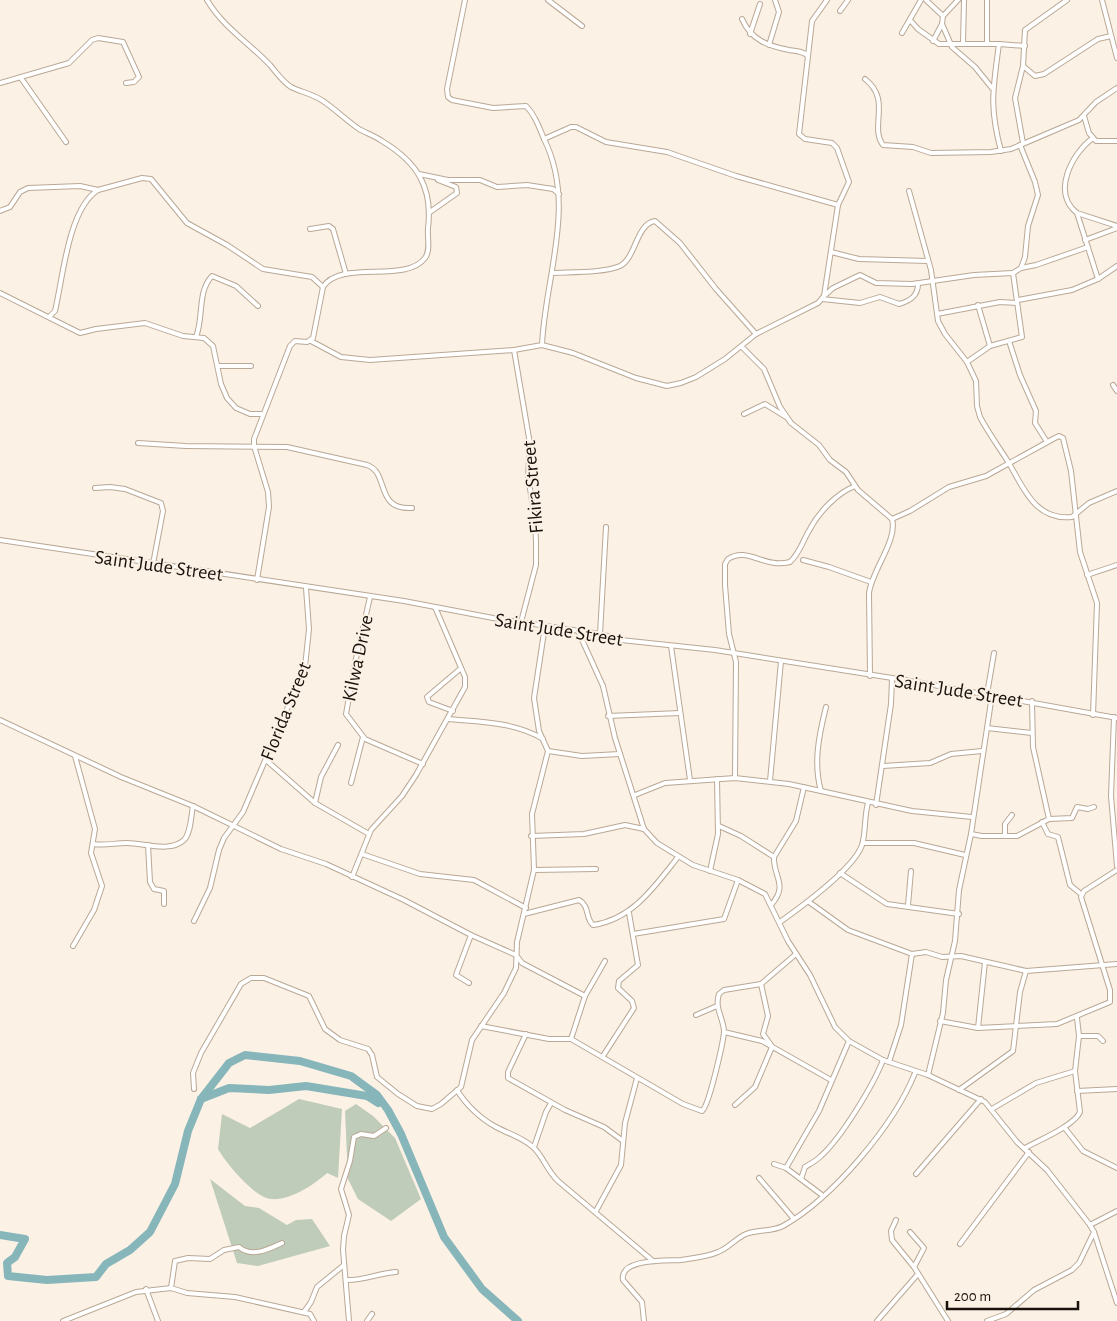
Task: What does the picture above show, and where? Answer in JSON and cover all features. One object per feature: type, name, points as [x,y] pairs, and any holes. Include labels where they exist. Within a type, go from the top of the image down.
[{"type":"street","points":[[207,0],[228,28],[270,65],[280,78],[292,87],[322,101],[356,127],[391,146],[419,174],[428,195],[430,212],[428,252],[421,262],[392,271],[346,274],[331,277],[323,287],[316,326],[311,341]]},
{"type":"street","points":[[465,0],[447,89],[448,97],[452,100],[493,108],[526,106],[531,111],[554,161],[559,194],[558,238],[553,272],[544,310],[542,345]]},
{"type":"street","points":[[548,0],[582,26]]},
{"type":"street","points":[[769,45],[779,12],[775,0]]},
{"type":"street","points":[[823,298],[838,205],[849,182],[837,148],[828,141],[805,139],[798,134],[812,21],[827,0]]},
{"type":"street","points":[[840,11],[848,0]]},
{"type":"street","points":[[902,33],[921,0]]},
{"type":"street","points":[[926,0],[943,16]]},
{"type":"street","points":[[933,41],[942,24],[943,16],[958,0]]},
{"type":"street","points":[[963,44],[964,0]]},
{"type":"street","points":[[987,0],[987,44]]},
{"type":"street","points":[[1021,268],[1025,257],[1028,226],[1038,195],[1022,144],[1016,98],[1023,66],[1024,33],[1028,27],[1066,0]]},
{"type":"street","points":[[1102,0],[1111,36],[1115,43],[1117,58]]},
{"type":"street","points":[[750,34],[760,4]]},
{"type":"street","points":[[742,19],[750,34],[769,45],[802,52],[808,56]]},
{"type":"street","points":[[910,20],[933,41],[939,44],[1025,46]]},
{"type":"street","points":[[942,24],[949,44],[975,67],[992,88]]},
{"type":"street","points":[[1023,66],[1035,76],[1044,74],[1098,40],[1111,36]]},
{"type":"street","points":[[0,83],[69,63],[92,40],[98,38],[117,40],[126,46],[139,77],[134,82],[126,83]]},
{"type":"street","points":[[999,44],[992,88],[994,123],[1001,151]]},
{"type":"street","points":[[21,78],[66,142]]},
{"type":"street","points":[[865,79],[872,84],[878,96],[880,135],[883,145],[913,147],[931,153],[1001,151],[1022,144],[1066,126],[1084,116],[1096,102],[1117,88]]},
{"type":"street","points":[[1084,116],[1093,138],[1104,142],[1117,141]]},
{"type":"street","points":[[544,139],[571,127],[576,127],[606,142],[658,150],[736,176],[838,205]]},
{"type":"street","points":[[1093,138],[1085,144],[1066,177],[1068,200],[1077,213],[1098,279]]},
{"type":"street","points":[[419,174],[437,178],[480,180],[497,187],[527,185],[553,190],[559,194]]},
{"type":"street","points":[[49,317],[55,311],[76,222],[85,201],[98,190],[142,178],[151,179],[171,206],[194,228],[227,245],[263,269],[312,277],[323,287]]},
{"type":"street","points":[[430,212],[458,193],[456,187],[437,178]]},
{"type":"street","points":[[0,211],[10,207],[20,192],[28,188],[80,186],[98,190]]},
{"type":"street","points":[[909,191],[934,283],[937,314],[945,334],[967,362],[976,381],[977,406],[980,417],[1025,493],[1037,508],[1055,517],[1072,517],[1089,503],[1117,491]]},
{"type":"street","points":[[1077,213],[1117,227]]},
{"type":"street","points":[[553,272],[620,266],[630,256],[644,228],[650,222],[656,222],[680,243],[716,290],[756,334]]},
{"type":"street","points":[[310,229],[329,226],[333,228],[346,274]]},
{"type":"street","points":[[1085,240],[1117,227]]},
{"type":"street","points":[[257,580],[269,507],[268,492],[254,446],[256,430],[292,342],[311,341],[341,357],[370,360],[514,350],[542,345],[572,353],[636,378],[667,386],[696,377],[742,347],[756,334],[823,298],[833,288],[860,275],[876,283],[934,283],[974,275],[1013,273],[1021,268],[1036,265],[1088,247]]},
{"type":"street","points":[[831,252],[860,259],[928,261]]},
{"type":"street","points":[[937,314],[1009,301],[1018,302],[1072,290],[1098,279],[1117,266]]},
{"type":"street","points":[[967,362],[990,346],[1022,337],[1023,334],[1017,313],[1018,302],[1013,273]]},
{"type":"street","points":[[196,336],[202,320],[202,296],[212,276],[236,286],[258,306]]},
{"type":"street","points":[[823,298],[860,303],[880,297],[899,304],[913,298],[917,293],[918,284]]},
{"type":"street","points":[[0,293],[80,333],[96,328],[145,324],[183,336],[196,336],[209,341],[218,366],[221,384],[227,398],[236,408],[250,414],[262,414]]},
{"type":"street","points":[[978,306],[990,346]]},
{"type":"street","points":[[1009,341],[1020,375],[1036,411],[1035,423],[1048,442]]},
{"type":"street","points":[[742,347],[764,369],[786,417]]},
{"type":"street","name":"Fikira Street","points":[[514,350],[530,444],[528,477],[536,518],[536,565],[521,622]]},
{"type":"street","points":[[218,366],[251,366]]},
{"type":"street","points":[[1113,385],[1117,392]]},
{"type":"street","points":[[744,414],[765,404],[786,417],[820,445],[830,460],[846,472],[855,486],[892,519],[893,530],[870,582],[870,676]]},
{"type":"street","points":[[892,519],[910,511],[945,489],[986,476],[1008,462],[1059,436],[1065,442],[1077,514],[1078,539],[1087,575],[1096,596],[1098,616],[1093,715]]},
{"type":"street","points":[[138,443],[186,446],[287,447],[373,467],[393,505],[402,509],[412,508]]},
{"type":"street","points":[[736,778],[735,654],[729,634],[724,572],[728,559],[740,554],[773,564],[790,562],[799,552],[809,529],[830,502],[855,486]]},
{"type":"street","points":[[94,488],[110,487],[125,489],[161,503],[163,511],[153,564]]},
{"type":"street","points":[[600,634],[606,527]]},
{"type":"street","name":"Saint Jude Street","points":[[0,540],[435,607],[600,634],[621,640],[781,661],[1032,701],[1093,715],[1116,717]]},
{"type":"street","points":[[802,560],[829,567],[870,582]]},
{"type":"street","points":[[1087,575],[1117,565]]},
{"type":"street","name":"Florida Street","points":[[194,921],[210,888],[219,850],[243,812],[305,667],[309,652],[306,588]]},
{"type":"street","name":"Kilwa Drive","points":[[370,597],[359,640],[346,711],[347,718],[363,737],[423,764]]},
{"type":"street","points":[[352,878],[368,834],[402,796],[423,764],[465,687],[465,677],[435,607]]},
{"type":"street","points":[[194,1089],[192,1073],[228,1003],[241,984],[257,977],[275,981],[309,996],[325,1029],[340,1040],[368,1049],[372,1054],[373,1068],[379,1080],[417,1106],[432,1109],[461,1088],[469,1048],[481,1026],[504,993],[516,968],[516,955],[534,870],[531,836],[532,814],[548,751],[539,731],[534,698],[545,626]]},
{"type":"street","points":[[578,631],[603,686],[608,716],[635,795],[644,829],[650,838],[693,865],[738,880],[764,894],[796,954],[810,975],[829,1018],[849,1041],[883,1060],[928,1075],[981,1099],[992,1108],[1001,1122],[1065,1192],[1090,1225],[1117,1303]]},
{"type":"street","points":[[671,646],[690,780]]},
{"type":"street","points":[[928,1075],[944,1004],[946,980],[952,958],[959,914],[965,856],[971,834],[972,817],[987,728],[994,653]]},
{"type":"street","points":[[770,781],[781,661]]},
{"type":"street","points":[[453,712],[429,702],[427,698],[460,669]]},
{"type":"street","points":[[876,805],[883,766],[892,679]]},
{"type":"street","points":[[1032,701],[1033,747],[1049,819]]},
{"type":"street","points":[[821,791],[816,770],[820,734],[826,707]]},
{"type":"street","points":[[608,716],[680,713]]},
{"type":"street","points":[[1081,894],[1117,868],[1115,819],[1116,717]]},
{"type":"street","points":[[448,719],[502,725],[524,730],[543,740]]},
{"type":"street","points":[[0,720],[75,756],[193,806],[232,827],[281,849],[326,864],[352,878],[404,900],[471,935],[516,955],[522,963],[585,996]]},
{"type":"street","points":[[987,728],[1032,733]]},
{"type":"street","points":[[351,783],[363,737]]},
{"type":"street","points":[[315,803],[321,777],[338,745]]},
{"type":"street","points":[[548,751],[582,756],[620,754]]},
{"type":"street","points":[[883,766],[930,763],[952,754],[982,751]]},
{"type":"street","points":[[73,946],[87,925],[102,886],[91,853],[95,829],[75,756]]},
{"type":"street","points":[[266,760],[315,803],[368,834]]},
{"type":"street","points":[[635,795],[665,783],[736,778],[804,787],[876,805],[912,811],[972,817]]},
{"type":"street","points":[[710,871],[718,840],[717,779]]},
{"type":"street","points":[[774,857],[796,821],[804,787]]},
{"type":"street","points":[[780,922],[809,902],[854,858],[863,843],[868,803]]},
{"type":"street","points":[[93,844],[163,846],[184,840],[193,806]]},
{"type":"street","points":[[971,834],[982,836],[1017,836],[1049,819],[1072,818],[1079,806],[1088,809],[1094,808]]},
{"type":"street","points":[[1005,835],[1005,824],[1012,814]]},
{"type":"street","points":[[940,1021],[978,1028],[1057,1024],[1077,1018],[1111,999],[1084,910],[1081,894],[1070,885],[1058,837],[1048,834],[1042,822]]},
{"type":"street","points":[[531,836],[591,834],[625,825],[644,829]]},
{"type":"street","points":[[719,826],[741,836],[774,857],[780,882],[777,898],[771,905]]},
{"type":"street","points":[[863,843],[891,845],[914,843],[965,856]]},
{"type":"street","points":[[148,845],[150,882],[154,889],[164,891],[164,904]]},
{"type":"street","points":[[362,854],[382,859],[411,872],[474,880],[526,908]]},
{"type":"street","points":[[524,914],[579,900],[586,905],[589,920],[593,925],[607,922],[629,913],[678,857]]},
{"type":"street","points":[[534,870],[596,869]]},
{"type":"street","points":[[908,905],[911,871]]},
{"type":"street","points":[[840,873],[880,901],[893,905],[908,905],[922,910],[959,914]]},
{"type":"street","points":[[634,934],[724,919],[738,880]]},
{"type":"street","points":[[809,902],[848,930],[912,954],[930,952],[952,958],[961,956],[1026,971],[1117,964]]},
{"type":"street","points":[[603,1056],[634,1008],[632,1001],[618,988],[620,981],[638,965],[629,913]]},
{"type":"street","points":[[469,984],[456,975],[471,935]]},
{"type":"street","points":[[481,1026],[549,1039],[571,1039],[683,1104],[702,1111],[705,1109],[710,1095],[724,1032],[717,1006],[719,994],[724,990],[761,984],[796,954]]},
{"type":"street","points":[[889,1062],[901,1025],[912,954]]},
{"type":"street","points":[[571,1039],[585,996],[605,961]]},
{"type":"street","points":[[978,1028],[985,962]]},
{"type":"street","points":[[959,1090],[1013,1051],[1020,992],[1026,971]]},
{"type":"street","points":[[761,984],[768,1016],[763,1034],[774,1048]]},
{"type":"street","points":[[696,1015],[717,1006]]},
{"type":"street","points":[[1025,1148],[1064,1127],[1078,1116],[1080,1112],[1075,1071],[1079,1036],[1077,1018]]},
{"type":"street","points":[[724,1032],[762,1041],[831,1080]]},
{"type":"street","points":[[526,1034],[508,1072],[508,1078],[551,1103],[604,1126],[623,1141]]},
{"type":"street","points":[[1079,1036],[1095,1036],[1103,1041]]},
{"type":"street","points":[[786,1168],[819,1111],[849,1041]]},
{"type":"street","points":[[735,1105],[755,1087],[774,1048]]},
{"type":"street","points":[[802,1179],[805,1167],[821,1157],[837,1137],[876,1077],[883,1060]]},
{"type":"street","points":[[992,1108],[1036,1083],[1075,1071]]},
{"type":"street","points":[[644,1321],[642,1302],[622,1277],[627,1268],[653,1261],[682,1260],[716,1253],[746,1234],[778,1228],[807,1211],[877,1138],[906,1093],[915,1072]]},
{"type":"street","points":[[596,1210],[618,1171],[629,1103],[637,1078]]},
{"type":"street","points":[[1077,1091],[1117,1089]]},
{"type":"street","points":[[457,1090],[469,1106],[493,1125],[515,1135],[534,1148],[549,1172],[596,1210],[653,1261]]},
{"type":"street","points":[[916,1174],[981,1099]]},
{"type":"street","points":[[534,1148],[551,1103]]},
{"type":"street","points":[[1064,1127],[1083,1151],[1117,1168]]},
{"type":"street","points":[[349,1321],[344,1265],[344,1236],[349,1216],[341,1189],[350,1161],[352,1141],[356,1135],[374,1136],[386,1128]]},
{"type":"street","points":[[960,1244],[1029,1152]]},
{"type":"street","points":[[774,1164],[786,1168],[822,1196]]},
{"type":"street","points":[[759,1178],[794,1219]]},
{"type":"street","points":[[1090,1225],[1117,1211]]},
{"type":"street","points":[[896,1220],[891,1231],[892,1240],[914,1267],[948,1321]]},
{"type":"street","points":[[910,1232],[924,1248],[914,1267]]},
{"type":"street","points":[[987,1321],[997,1320],[1034,1290],[1072,1270],[1078,1263],[1094,1232]]},
{"type":"street","points":[[171,1288],[175,1261],[188,1258],[210,1259],[224,1250],[239,1247],[246,1252],[259,1252],[282,1243]]},
{"type":"street","points":[[304,1312],[311,1302],[317,1286],[344,1265]]},
{"type":"street","points":[[346,1280],[354,1281],[379,1273],[396,1272]]},
{"type":"street","points":[[877,1321],[918,1274]]},
{"type":"street","points":[[63,1321],[146,1289],[171,1288],[187,1294],[235,1297],[304,1312],[310,1314],[314,1321]]},
{"type":"street","points":[[146,1289],[158,1321]]},
{"type":"street","points":[[367,1321],[372,1314]]},
{"type":"green space","points":[[299,1099],[342,1109],[338,1178],[327,1173],[314,1183],[289,1197],[272,1199],[264,1197],[238,1176],[218,1149],[222,1114],[250,1128]]},
{"type":"green space","points":[[356,1104],[373,1116],[395,1138],[421,1199],[391,1221],[358,1199],[348,1179],[345,1111]]},
{"type":"green space","points":[[210,1179],[245,1206],[259,1208],[287,1225],[296,1220],[312,1219],[330,1246],[258,1266],[237,1263]]},
{"type":"waterway","points":[[0,1235],[25,1239],[15,1257],[7,1263],[8,1276],[47,1280],[96,1277],[106,1264],[130,1250],[150,1232],[175,1184],[188,1131],[201,1099],[229,1063],[245,1055],[300,1061],[351,1076],[377,1095],[388,1110],[401,1134],[444,1237],[482,1289],[518,1321]]},
{"type":"waterway","points":[[201,1099],[229,1088],[269,1090],[306,1086],[367,1096],[378,1103]]}]
